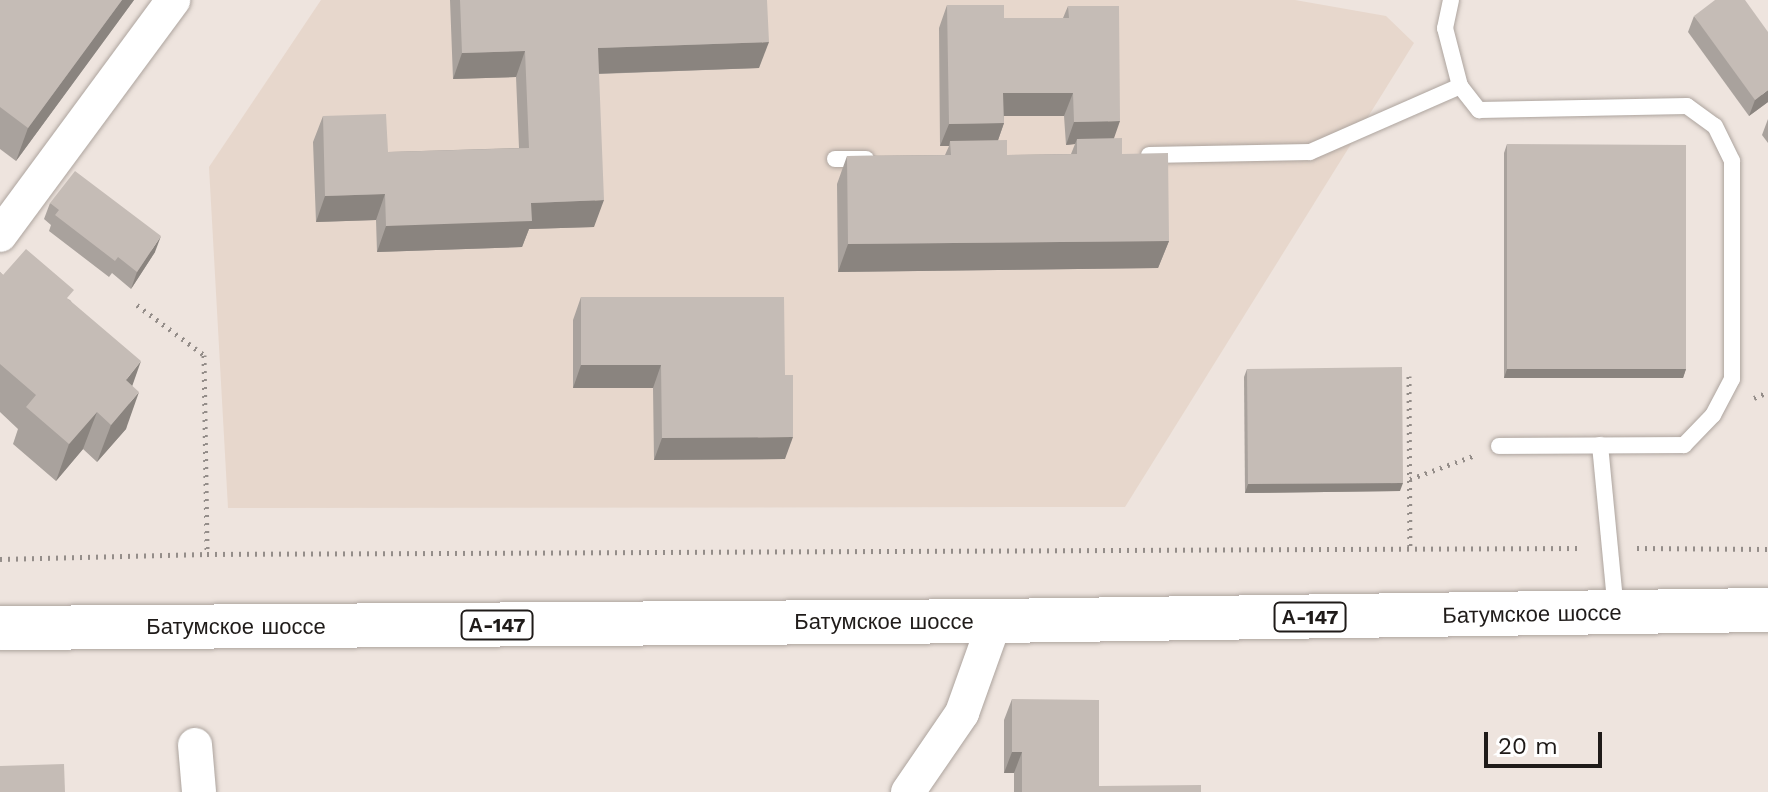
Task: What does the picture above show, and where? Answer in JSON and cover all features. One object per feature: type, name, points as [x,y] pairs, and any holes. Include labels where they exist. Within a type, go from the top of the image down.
[{"type":"highway","name":"Батумское шоссе","points":[[0,628],[995,621],[1768,610]]},
{"type":"street","points":[[0,235],[173,0]]},
{"type":"street","points":[[908,792],[962,713],[995,621]]},
{"type":"street","points":[[195,745],[199,792]]},
{"type":"lane","points":[[1451,0],[1445,28],[1460,86],[1479,110],[1687,106],[1715,126],[1732,161],[1732,379],[1713,415],[1684,445],[1499,446]]},
{"type":"lane","points":[[1136,155],[1310,152],[1460,86]]},
{"type":"lane","points":[[835,159],[883,159]]},
{"type":"lane","points":[[1600,445],[1617,613]]},
{"type":"path","points":[[137,305],[204,355],[207,554]]},
{"type":"path","points":[[1409,376],[1410,549]]},
{"type":"path","points":[[1410,479],[1499,446]]},
{"type":"path","points":[[0,548],[0,559],[207,554],[1768,549]]},
{"type":"shaded area","points":[[321,0],[1295,0],[1386,16],[1414,43],[1125,507],[228,508],[209,167]]},
{"type":"building","points":[[0,0],[122,0],[28,128],[0,107]]},
{"type":"building","points":[[460,0],[767,0],[769,42],[598,48],[604,200],[531,203],[532,221],[386,226],[385,194],[325,196],[323,116],[386,114],[388,152],[529,148],[525,51],[462,53]]},
{"type":"building","points":[[1715,0],[1745,0],[1768,32],[1768,90],[1755,100],[1694,16]]},
{"type":"building","points":[[947,5],[1004,5],[1004,18],[1069,18],[1068,6],[1119,6],[1120,121],[1074,122],[1073,93],[1003,93],[1004,123],[949,124]]},
{"type":"building","points":[[1122,138],[1122,154],[1168,153],[1169,241],[848,244],[847,156],[951,155],[950,141],[1007,140],[1007,155],[1077,154],[1077,139]]},
{"type":"building","points":[[1507,144],[1686,145],[1686,369],[1507,369]]},
{"type":"building","points":[[75,171],[161,236],[137,272],[118,257],[115,261],[55,215],[59,210],[50,203]]},
{"type":"building","points":[[26,249],[74,290],[67,298],[141,361],[126,380],[139,392],[111,425],[97,412],[69,444],[26,407],[36,395],[0,364],[0,272],[3,275]]},
{"type":"building","points":[[581,297],[784,297],[785,375],[793,375],[793,437],[662,438],[661,365],[581,365]]},
{"type":"building","points":[[1402,367],[1403,483],[1248,484],[1247,369]]},
{"type":"building","points":[[1012,699],[1099,700],[1099,786],[1201,785],[1201,792],[1022,792],[1022,752],[1012,752]]},
{"type":"building","points":[[64,764],[65,792],[0,792],[0,766]]}]
